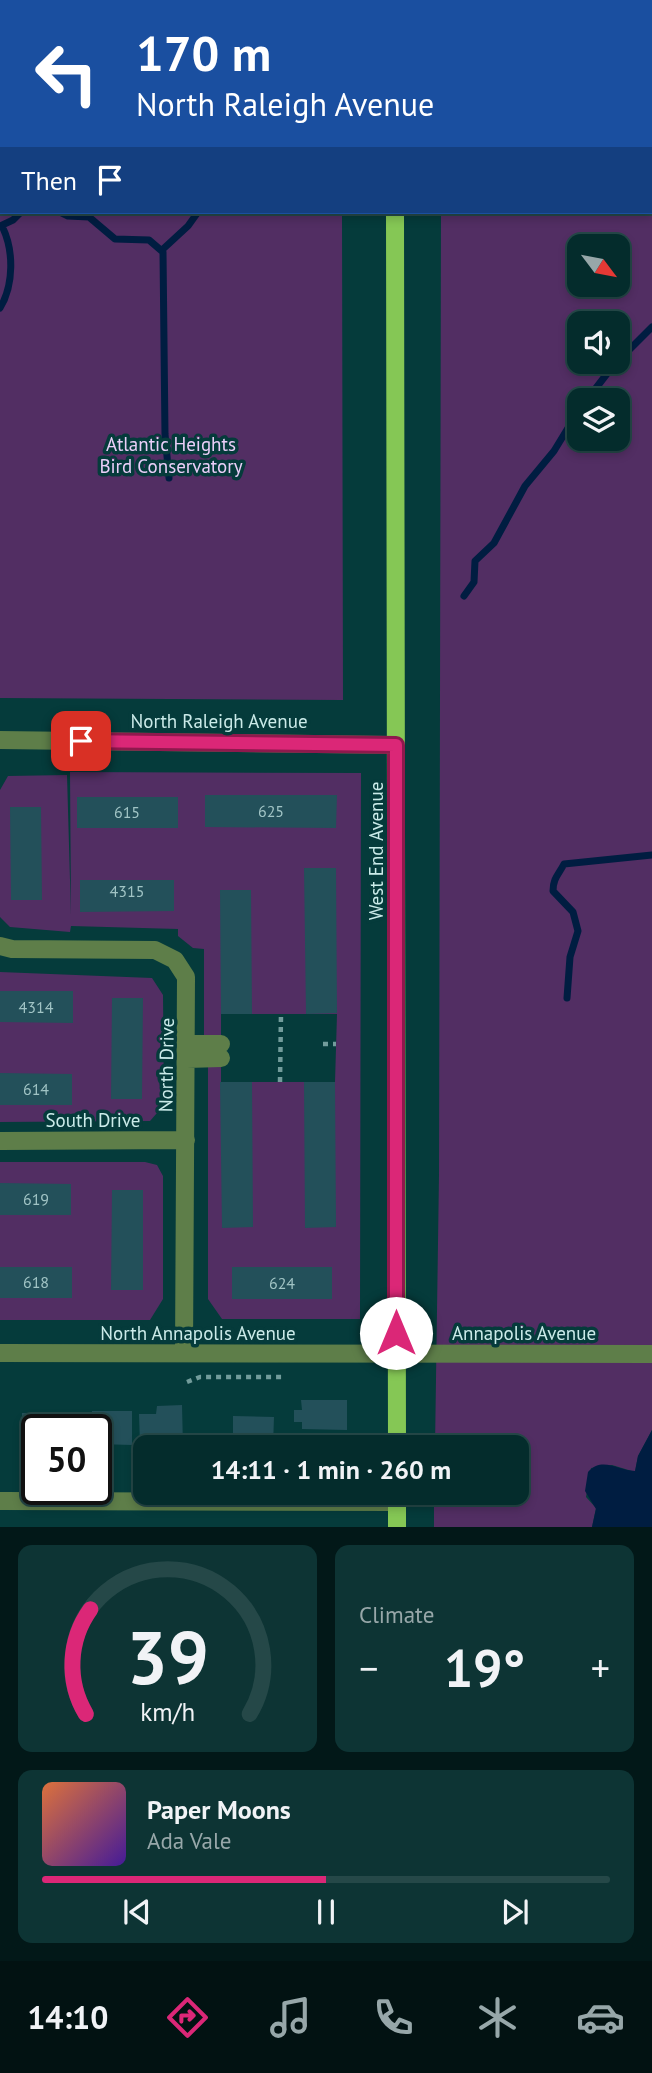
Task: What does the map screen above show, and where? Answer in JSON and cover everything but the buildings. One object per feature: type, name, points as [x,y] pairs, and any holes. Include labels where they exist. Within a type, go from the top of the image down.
[{"type":"main road","name":"West End Avenue","points":[[395,214],[397,1435]]},
{"type":"main road","points":[[397,1505],[397,1527]]},
{"type":"street","name":"North Raleigh Avenue","points":[[0,740],[396,745]]},
{"type":"street","name":"North Drive","points":[[0,946],[12,949],[155,950],[167,954],[181,968],[188,987],[184,1353]]},
{"type":"street","points":[[188,1051],[221,1051]]},
{"type":"street","name":"South Drive","points":[[0,1141],[186,1140]]},
{"type":"street","name":"North Annapolis Avenue","points":[[0,1353],[396,1354]]},
{"type":"street","name":"Annapolis Avenue","points":[[396,1354],[652,1354]]},
{"type":"street","points":[[0,1501],[133,1500]]},
{"type":"path","points":[[280,1082],[281,1014]]},
{"type":"path","points":[[323,1044],[336,1045]]},
{"type":"path","points":[[187,1382],[200,1377],[285,1377]]},
{"type":"green space","name":"Atlantic Heights Bird Conservatory","points":[[0,214],[342,214],[343,700],[0,698]]},
{"type":"green space","points":[[441,214],[652,214],[652,1430],[638,1456],[635,1472],[612,1465],[591,1468],[586,1497],[596,1508],[592,1527],[434,1527],[434,1505],[529,1505],[529,1435],[435,1435],[439,1174]]},
{"type":"green space","points":[[70,772],[361,773],[360,1319],[222,1319],[208,1299],[208,1058],[221,1058],[221,1082],[335,1082],[337,1014],[221,1014],[221,1044],[204,1044],[204,949],[193,948],[178,936],[178,929],[71,926],[70,932],[10,927],[0,917],[0,790],[8,776],[67,775],[71,915]]},
{"type":"green space","points":[[0,972],[152,978],[163,995],[164,1105],[150,1121],[0,1122]]},
{"type":"green space","points":[[0,1162],[145,1162],[157,1165],[163,1176],[163,1299],[150,1320],[0,1320]]},
{"type":"water","points":[[652,1430],[652,1527],[592,1527],[596,1509],[585,1491],[588,1472],[599,1465],[635,1471],[638,1456]]},
{"type":"waterway","points":[[0,226],[19,214]]},
{"type":"waterway","points":[[64,214],[89,217],[115,239],[149,240],[163,252],[165,434],[169,478]]},
{"type":"waterway","points":[[162,250],[188,226],[197,214]]},
{"type":"waterway","points":[[0,308],[8,289],[11,267],[9,246],[2,226]]},
{"type":"waterway","points":[[630,349],[652,327]]},
{"type":"waterway","points":[[596,388],[607,374]]},
{"type":"waterway","points":[[464,596],[474,582],[475,561],[494,543],[525,486],[554,451],[567,430]]},
{"type":"waterway","points":[[567,998],[570,957],[578,931],[573,912],[553,891],[558,874],[564,864],[652,855]]},
{"type":"route","points":[[81,741],[396,745],[396,1333]]}]
